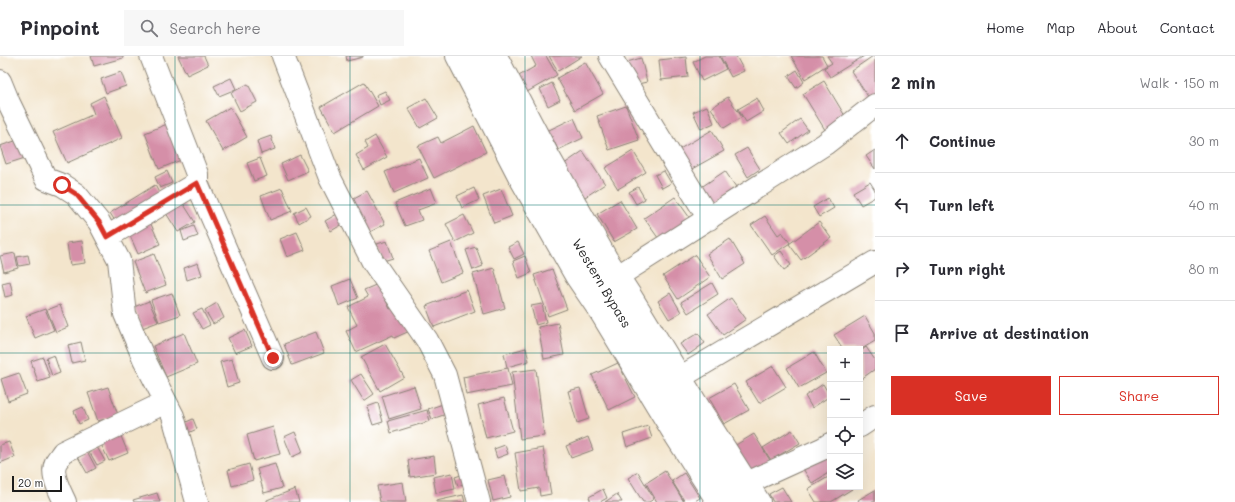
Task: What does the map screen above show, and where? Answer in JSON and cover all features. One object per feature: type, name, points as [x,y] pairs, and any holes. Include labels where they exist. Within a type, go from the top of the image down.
[{"type":"street","points":[[151,56],[197,174],[197,183],[273,358]]},
{"type":"street","points":[[283,56],[330,178],[373,262],[427,340],[445,376],[479,502]]},
{"type":"street","points":[[457,56],[519,176],[576,276],[601,313],[672,430],[718,502]]},
{"type":"street","name":"Western Bypass","points":[[476,56],[552,199],[606,291],[743,492]]},
{"type":"street","points":[[496,56],[550,159],[602,251],[701,411],[743,492],[759,502]]},
{"type":"street","points":[[610,56],[709,219]]},
{"type":"street","points":[[0,81],[9,103],[46,179],[62,185],[76,194],[99,222],[119,260],[125,314],[144,359],[173,416],[197,502]]},
{"type":"street","points":[[618,276],[825,144],[875,105]]},
{"type":"street","points":[[107,237],[197,183]]},
{"type":"street","points":[[681,377],[875,262]]},
{"type":"street","points":[[65,502],[58,489],[54,471],[55,464],[63,452],[166,402]]},
{"type":"street","points":[[863,424],[875,416]]},
{"type":"street","points":[[743,492],[827,446]]},
{"type":"building","points":[[91,56],[123,56],[123,58],[94,66]]},
{"type":"building","points":[[178,56],[204,56],[208,65],[187,75]]},
{"type":"building","points":[[346,56],[363,56],[363,57],[347,61]]},
{"type":"building","points":[[531,56],[546,56],[557,75],[527,92],[517,77],[536,66]]},
{"type":"building","points":[[549,56],[582,56],[558,71]]},
{"type":"building","points":[[705,56],[719,56],[726,69],[702,81],[693,62]]},
{"type":"building","points":[[720,56],[736,56],[744,71],[731,77]]},
{"type":"building","points":[[791,56],[822,56],[827,65],[805,79]]},
{"type":"building","points":[[827,56],[864,56],[830,77],[824,68],[832,63]]},
{"type":"building","points":[[873,56],[875,57],[875,98],[871,101],[851,71]]},
{"type":"building","points":[[686,57],[688,77],[661,80],[659,60]]},
{"type":"building","points":[[641,58],[647,82],[633,85],[627,62]]},
{"type":"building","points":[[585,62],[603,94],[575,110],[557,78]]},
{"type":"building","points":[[797,70],[804,82],[796,88],[788,76]]},
{"type":"building","points":[[121,72],[126,86],[106,93],[101,79]]},
{"type":"building","points":[[231,78],[236,89],[219,96],[214,86]]},
{"type":"building","points":[[824,81],[848,121],[827,133],[803,94]]},
{"type":"building","points":[[364,82],[378,106],[335,132],[321,107]]},
{"type":"building","points":[[552,83],[560,100],[548,106],[540,89]]},
{"type":"building","points":[[248,84],[257,102],[240,111],[231,93]]},
{"type":"building","points":[[385,91],[390,100],[380,105],[376,95]]},
{"type":"building","points":[[104,96],[122,138],[67,163],[53,132],[94,114],[90,103]]},
{"type":"building","points":[[728,97],[742,117],[724,128],[711,108]]},
{"type":"building","points":[[426,98],[438,118],[420,128],[408,108]]},
{"type":"building","points":[[757,98],[764,111],[746,122],[738,109]]},
{"type":"building","points":[[626,106],[639,140],[609,150],[597,116]]},
{"type":"building","points":[[707,106],[714,123],[701,129],[693,112]]},
{"type":"building","points":[[230,107],[247,137],[223,151],[206,121]]},
{"type":"building","points":[[574,118],[583,138],[558,150],[549,130]]},
{"type":"building","points":[[800,119],[808,130],[789,144],[781,133]]},
{"type":"building","points":[[167,124],[181,160],[159,169],[145,133]]},
{"type":"building","points":[[474,126],[486,152],[434,178],[418,146],[438,137],[441,143]]},
{"type":"building","points":[[712,130],[724,151],[690,170],[678,150]]},
{"type":"building","points":[[271,136],[275,149],[261,154],[257,141]]},
{"type":"building","points":[[375,136],[387,157],[364,170],[356,155],[368,148],[365,142]]},
{"type":"building","points":[[18,140],[25,158],[6,164],[0,146]]},
{"type":"building","points":[[747,148],[760,169],[748,177],[735,155]]},
{"type":"building","points":[[875,150],[875,169],[866,156]]},
{"type":"building","points":[[583,151],[605,184],[582,199],[560,167]]},
{"type":"building","points":[[633,151],[646,172],[618,189],[605,168]]},
{"type":"building","points":[[300,155],[308,171],[288,180],[281,164]]},
{"type":"building","points":[[260,158],[267,176],[254,181],[247,163]]},
{"type":"building","points":[[419,158],[428,178],[394,193],[385,172]]},
{"type":"building","points":[[167,171],[172,183],[160,188],[155,177]]},
{"type":"building","points":[[664,171],[671,183],[662,188],[655,175]]},
{"type":"building","points":[[725,171],[736,187],[708,206],[697,190]]},
{"type":"building","points":[[870,182],[875,190],[875,197],[861,205],[853,192]]},
{"type":"building","points":[[155,185],[159,193],[115,221],[110,213]]},
{"type":"building","points":[[638,187],[645,199],[636,204],[629,192]]},
{"type":"building","points":[[282,188],[292,211],[270,220],[261,196]]},
{"type":"building","points":[[431,188],[437,203],[418,210],[422,220],[405,226],[395,203]]},
{"type":"building","points":[[474,188],[479,200],[462,208],[457,196]]},
{"type":"building","points":[[501,189],[512,216],[494,223],[483,196]]},
{"type":"building","points":[[367,191],[385,224],[370,232],[352,199]]},
{"type":"building","points":[[675,197],[692,221],[661,242],[644,218]]},
{"type":"building","points":[[828,198],[834,208],[819,217],[813,207]]},
{"type":"building","points":[[181,200],[195,222],[178,232],[164,210]]},
{"type":"building","points":[[620,200],[637,229],[614,242],[597,214]]},
{"type":"building","points":[[306,207],[311,216],[299,223],[294,213]]},
{"type":"building","points":[[337,214],[343,224],[331,231],[325,221]]},
{"type":"building","points":[[464,215],[473,233],[455,242],[446,224]]},
{"type":"building","points":[[765,216],[778,235],[782,232],[790,243],[772,255],[751,225]]},
{"type":"building","points":[[150,222],[160,244],[138,254],[128,231]]},
{"type":"building","points":[[819,222],[831,238],[801,260],[789,244]]},
{"type":"building","points":[[194,226],[198,236],[184,241],[181,231]]},
{"type":"building","points":[[297,232],[305,250],[287,257],[280,239]]},
{"type":"building","points":[[730,239],[745,264],[722,279],[707,254]]},
{"type":"building","points":[[82,241],[85,263],[70,265],[67,243]]},
{"type":"building","points":[[387,241],[393,258],[383,261],[377,244]]},
{"type":"building","points":[[451,242],[463,273],[441,282],[429,251]]},
{"type":"building","points":[[518,242],[524,254],[514,259],[508,247]]},
{"type":"building","points":[[476,247],[483,266],[473,270],[466,250]]},
{"type":"building","points":[[781,251],[791,265],[784,270],[774,256]]},
{"type":"building","points":[[15,253],[18,268],[4,272],[0,256]]},
{"type":"building","points":[[154,254],[166,285],[145,293],[133,262]]},
{"type":"building","points":[[28,255],[30,264],[19,266],[17,257]]},
{"type":"building","points":[[695,255],[710,277],[678,299],[663,276]]},
{"type":"building","points":[[525,256],[531,273],[519,278],[513,261]]},
{"type":"building","points":[[198,263],[202,275],[187,280],[184,268]]},
{"type":"building","points":[[494,268],[505,308],[484,314],[473,274]]},
{"type":"building","points":[[552,269],[567,309],[548,316],[534,275]]},
{"type":"building","points":[[350,279],[358,298],[339,306],[332,286]]},
{"type":"building","points":[[10,281],[13,295],[5,297],[2,283]]},
{"type":"building","points":[[712,283],[718,294],[688,313],[681,302]]},
{"type":"building","points":[[378,284],[390,309],[400,305],[412,330],[394,338],[393,335],[356,352],[346,331],[357,325],[348,307],[368,297],[364,290]]},
{"type":"building","points":[[467,290],[475,311],[434,327],[426,306]]},
{"type":"building","points":[[172,293],[180,315],[159,322],[151,300]]},
{"type":"building","points":[[670,293],[681,312],[669,319],[658,301]]},
{"type":"building","points":[[731,298],[746,319],[723,335],[708,314]]},
{"type":"building","points":[[149,301],[158,322],[142,328],[134,307]]},
{"type":"building","points":[[217,303],[224,318],[213,324],[205,310]]},
{"type":"building","points":[[542,304],[546,322],[536,325],[531,306]]},
{"type":"building","points":[[60,305],[68,327],[56,332],[47,310]]},
{"type":"building","points":[[45,309],[54,330],[35,338],[26,316]]},
{"type":"building","points":[[202,309],[210,325],[202,329],[193,313]]},
{"type":"building","points":[[865,316],[875,333],[875,341],[863,348],[863,346],[841,346],[834,335]]},
{"type":"building","points":[[558,323],[564,355],[544,359],[538,327]]},
{"type":"building","points":[[245,330],[252,346],[235,353],[228,338]]},
{"type":"building","points":[[316,332],[324,353],[292,365],[284,344]]},
{"type":"building","points":[[184,333],[197,364],[166,377],[153,346]]},
{"type":"building","points":[[698,333],[705,343],[688,355],[680,344]]},
{"type":"building","points":[[81,342],[85,360],[72,363],[68,345]]},
{"type":"building","points":[[385,344],[404,377],[380,391],[361,357]]},
{"type":"building","points":[[866,347],[875,360],[875,369],[863,378],[863,350]]},
{"type":"building","points":[[526,348],[529,361],[507,367],[504,354]]},
{"type":"building","points":[[814,352],[826,373],[799,388],[787,368]]},
{"type":"building","points":[[54,355],[60,373],[52,376],[46,358]]},
{"type":"building","points":[[43,357],[50,378],[38,382],[31,361]]},
{"type":"building","points":[[232,359],[239,383],[227,387],[220,362]]},
{"type":"building","points":[[618,363],[635,397],[609,410],[592,375]]},
{"type":"building","points":[[773,366],[786,387],[759,403],[746,382]]},
{"type":"building","points":[[508,368],[512,386],[466,395],[463,377]]},
{"type":"building","points":[[536,369],[544,436],[520,439],[512,372]]},
{"type":"building","points":[[19,373],[27,394],[8,401],[1,379]]},
{"type":"building","points":[[361,374],[374,394],[364,401],[351,380]]},
{"type":"building","points":[[734,384],[749,410],[724,424],[709,398]]},
{"type":"building","points":[[823,384],[827,391],[827,398],[812,408],[805,396]]},
{"type":"building","points":[[414,386],[421,409],[389,419],[382,396]]},
{"type":"building","points":[[108,387],[118,415],[98,421],[88,393]]},
{"type":"building","points":[[580,388],[589,419],[577,423],[568,391]]},
{"type":"building","points":[[504,398],[513,431],[486,438],[478,405]]},
{"type":"building","points":[[449,402],[452,412],[432,419],[428,409]]},
{"type":"building","points":[[378,403],[383,422],[373,425],[367,407]]},
{"type":"building","points":[[83,407],[88,420],[79,424],[74,411]]},
{"type":"building","points":[[427,410],[430,421],[391,433],[388,421]]},
{"type":"building","points":[[193,419],[197,429],[188,433],[184,423]]},
{"type":"building","points":[[648,426],[652,438],[627,447],[623,434]]},
{"type":"building","points":[[273,427],[280,454],[254,461],[247,435]]},
{"type":"building","points":[[792,430],[800,443],[771,460],[763,448]]},
{"type":"building","points":[[295,432],[303,452],[292,457],[284,437]]},
{"type":"building","points":[[120,434],[128,453],[109,461],[100,442]]},
{"type":"building","points":[[754,434],[774,467],[754,479],[734,446]]},
{"type":"building","points":[[588,437],[593,450],[571,458],[566,446]]},
{"type":"building","points":[[9,442],[15,457],[0,463],[0,445]]},
{"type":"building","points":[[505,445],[508,454],[497,458],[494,449]]},
{"type":"building","points":[[97,447],[105,461],[97,465],[89,451]]},
{"type":"building","points":[[543,448],[551,494],[540,496],[539,488],[521,491],[515,453]]},
{"type":"building","points":[[87,451],[96,468],[87,473],[78,457]]},
{"type":"building","points":[[827,454],[827,474],[812,483],[800,464]]},
{"type":"building","points":[[434,456],[436,473],[410,477],[408,460]]},
{"type":"building","points":[[249,464],[253,480],[232,486],[228,470]]},
{"type":"building","points":[[275,464],[282,488],[264,493],[257,469]]},
{"type":"building","points":[[665,471],[684,502],[657,502],[646,483]]},
{"type":"building","points":[[638,472],[654,499],[649,502],[643,502],[628,478]]},
{"type":"building","points":[[452,473],[455,489],[436,493],[433,477]]},
{"type":"building","points":[[467,473],[471,481],[458,486],[455,477]]},
{"type":"building","points":[[684,473],[700,498],[693,502],[685,502],[672,481]]},
{"type":"building","points":[[505,476],[510,497],[493,501],[488,480]]},
{"type":"building","points":[[827,478],[827,490],[850,490],[831,502],[816,502],[808,489]]},
{"type":"building","points":[[403,482],[406,502],[380,502],[377,486]]},
{"type":"building","points":[[782,487],[791,502],[773,502],[769,494]]},
{"type":"building","points":[[295,489],[299,502],[267,502],[267,500]]},
{"type":"building","points":[[603,489],[607,498],[600,502],[591,502],[589,497]]},
{"type":"building","points":[[875,490],[875,502],[859,502],[858,500]]},
{"type":"building","points":[[157,493],[160,502],[134,502],[133,500]]},
{"type":"building","points":[[617,494],[622,502],[605,502]]},
{"type":"building","points":[[463,495],[465,502],[436,502],[436,501]]},
{"type":"route","points":[[62,185],[76,194],[99,222],[107,237],[197,183],[273,358]]}]
